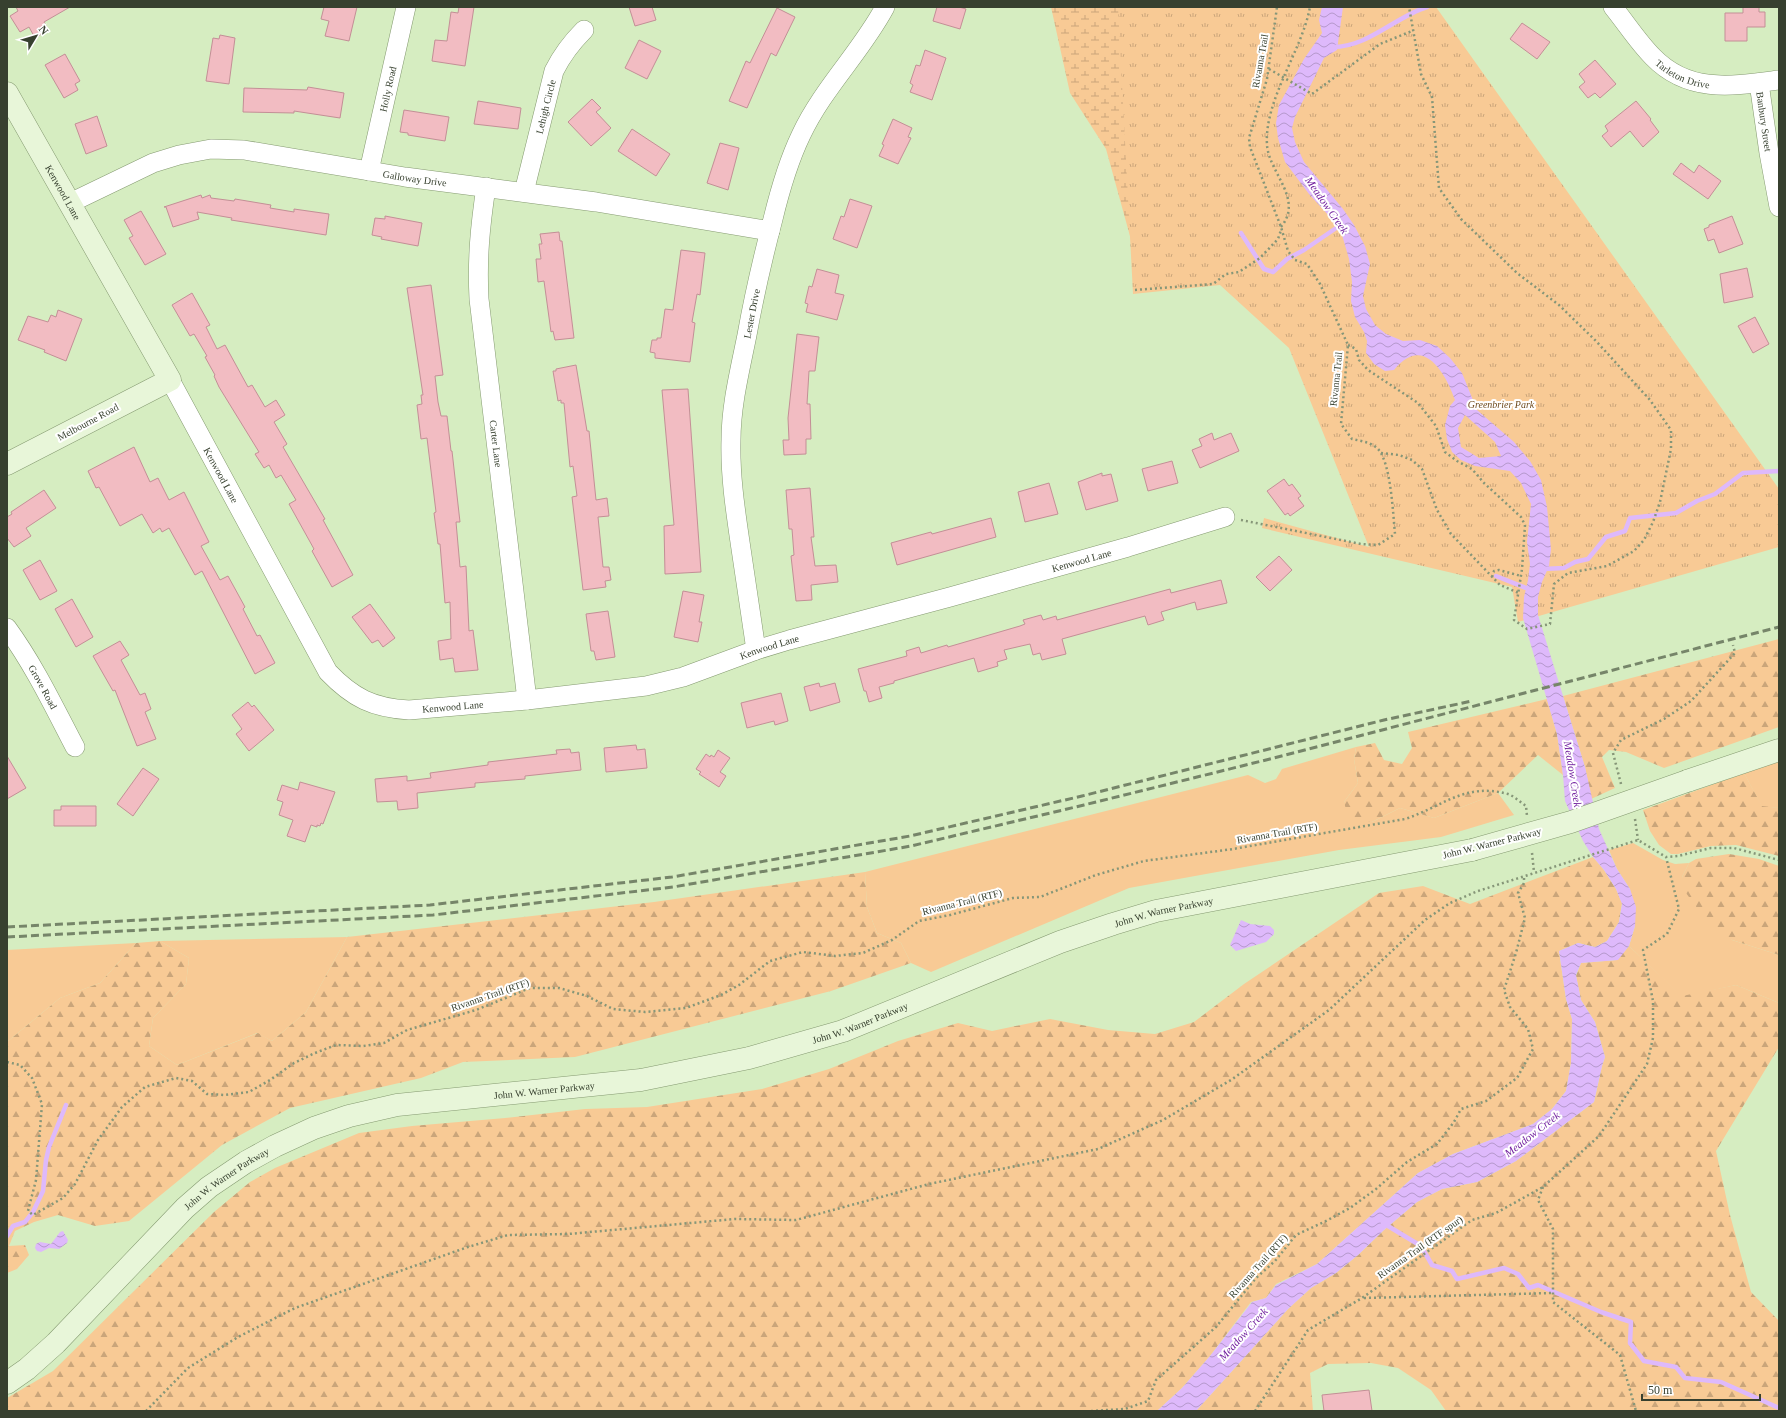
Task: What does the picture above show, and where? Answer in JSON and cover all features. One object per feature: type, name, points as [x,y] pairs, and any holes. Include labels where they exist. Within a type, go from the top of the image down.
[{"type":"main road","name":"Kenwood Lane","points":[[7,93],[170,380]]},
{"type":"main road","name":"Melbourne Road","points":[[7,464],[170,380]]},
{"type":"main road","name":"John W. Warner Parkway","points":[[7,1383],[27,1369],[56,1343],[185,1208],[209,1187],[246,1162],[275,1146],[328,1123],[349,1116],[397,1105],[641,1080],[749,1058],[843,1031],[1060,942],[1156,911],[1472,850],[1571,822],[1779,750]]},
{"type":"street","name":"Holly Road","points":[[369,171],[406,7]]},
{"type":"street","name":"Lester Drive","points":[[756,650],[734,498],[730,439],[734,403],[759,272],[781,186],[801,134],[817,104],[837,76],[858,51],[876,24],[885,7]]},
{"type":"street","name":"Tarleton Drive","points":[[1613,7],[1653,57],[1671,71],[1688,80],[1707,85],[1729,86],[1779,80]]},
{"type":"street","name":"Lehigh Circle","points":[[524,192],[554,72],[562,55],[584,30]]},
{"type":"street","name":"Banbury Street","points":[[1759,83],[1769,153],[1779,207]]},
{"type":"street","name":"Galloway Drive","points":[[70,203],[153,163],[179,155],[211,150],[260,152],[405,177],[596,202],[770,231]]},
{"type":"street","name":"Carter Lane","points":[[486,187],[478,246],[478,299],[527,700]]},
{"type":"street","name":"Kenwood Lane","points":[[170,380],[328,672],[341,685],[359,698],[390,709],[409,710],[527,700],[646,686],[683,677],[756,650],[1120,549],[1225,517]]},
{"type":"street","name":"Grove Road","points":[[7,628],[21,647],[43,685],[75,748]]},
{"type":"path","name":"Rivanna Trail","points":[[1277,7],[1269,69],[1249,138],[1250,147],[1281,228],[1288,251],[1296,260],[1307,264],[1320,284],[1348,346],[1341,402],[1340,424],[1352,440],[1370,444],[1380,453]]},
{"type":"path","points":[[1135,290],[1186,288],[1213,284],[1226,274],[1239,272],[1257,261],[1278,239],[1281,228],[1288,218],[1289,205],[1282,180],[1272,163],[1267,146],[1270,116],[1275,100],[1307,22],[1310,7]]},
{"type":"path","points":[[1348,346],[1356,349],[1359,360],[1368,370],[1418,403],[1436,426],[1446,452],[1457,461],[1472,468],[1484,483],[1521,517],[1525,525],[1521,576],[1514,620],[1527,628],[1550,624],[1554,584],[1568,573],[1607,566],[1634,551],[1644,540],[1653,522],[1660,502],[1670,449],[1671,430],[1650,400],[1596,341],[1559,305],[1517,273],[1461,219],[1439,188],[1432,97],[1421,74],[1412,32],[1409,7]]},
{"type":"path","points":[[1269,69],[1312,94],[1380,44],[1412,32]]},
{"type":"path","points":[[1225,517],[1361,544],[1378,545],[1395,534],[1389,476],[1380,453],[1399,455],[1412,460],[1422,469],[1437,510],[1451,534],[1500,584],[1519,593]]},
{"type":"path","points":[[1492,577],[1494,572],[1498,570],[1521,576]]},
{"type":"path","points":[[1622,786],[1613,753],[1621,740],[1664,719],[1691,701],[1735,653],[1733,645]]},
{"type":"path","name":"Rivanna Trail (RTF)","points":[[7,1062],[20,1065],[32,1078],[42,1104],[36,1180],[28,1211],[33,1215],[63,1198],[75,1184],[98,1140],[122,1107],[145,1087],[176,1078],[192,1081],[207,1094],[225,1095],[249,1092],[270,1080],[294,1063],[336,1045],[363,1046],[384,1043],[407,1030],[476,1010],[530,988],[559,988],[587,996],[621,1010],[645,1012],[686,1008],[721,996],[739,985],[752,973],[770,961],[803,952],[835,956],[863,953],[892,940],[919,921],[950,915],[1013,898],[1040,897],[1096,875],[1144,861],[1233,849],[1405,819],[1423,813],[1446,800],[1480,790],[1509,794],[1526,806],[1528,820]]},
{"type":"path","points":[[1633,814],[1638,840]]},
{"type":"path","points":[[146,1411],[188,1368],[238,1337],[295,1308],[468,1247],[508,1235],[568,1234],[735,1219],[796,1220],[929,1184],[1098,1149],[1163,1120],[1231,1080],[1328,1010],[1425,920],[1450,903],[1478,891],[1554,865],[1638,840],[1666,857],[1678,856],[1711,848],[1734,848],[1779,860]]},
{"type":"path","points":[[1532,850],[1534,872]]},
{"type":"path","name":"Rivanna Trail (RTF spur)","points":[[1255,1411],[1308,1330],[1362,1298],[1472,1220],[1496,1213],[1543,1187],[1598,1136],[1646,1064],[1652,1038],[1653,1001],[1643,950],[1667,934],[1679,909],[1666,857]]},
{"type":"path","name":"Rivanna Trail (RTF)","points":[[1091,1411],[1125,1409],[1148,1401],[1156,1380],[1216,1327],[1256,1278],[1276,1261],[1296,1235],[1350,1208],[1376,1189],[1406,1162],[1437,1144],[1454,1122],[1461,1109],[1486,1101],[1517,1078],[1533,1049],[1528,1029],[1510,1007],[1504,990],[1525,918],[1518,893],[1524,882],[1524,876]]},
{"type":"path","points":[[1543,1187],[1538,1200],[1553,1229],[1553,1302],[1620,1355],[1636,1411]]},
{"type":"path","points":[[1362,1298],[1553,1293]]},
{"type":"green space","points":[[1051,7],[1238,7],[1133,247],[1106,149],[1070,93]]},
{"type":"green space","name":"Greenbrier Park","points":[[1118,7],[1436,7],[1779,489],[1779,547],[1518,622],[1512,587],[1262,528],[1264,518],[1369,547],[1289,348],[1220,285],[1133,294]]},
{"type":"green space","points":[[1779,639],[1779,727],[1664,768],[1626,752],[1609,750],[1602,757],[1615,788],[1591,799],[1585,767],[1563,696]]},
{"type":"green space","points":[[1547,699],[1557,734],[1563,775],[1538,755],[1498,793],[1434,818],[1400,808],[1372,822],[1348,817],[1344,802],[1358,783],[1354,759],[1356,747],[1375,743],[1384,760],[1402,764],[1412,748],[1408,732]]},
{"type":"green space","points":[[1356,747],[1354,759],[1358,783],[1344,802],[1372,822],[1400,808],[1434,818],[1498,793],[1514,815],[1441,837],[1339,850],[1129,888],[931,972],[911,963],[901,943],[877,933],[867,907],[865,872],[1248,775],[1265,783],[1276,779],[1282,769]]},
{"type":"green space","points":[[1779,760],[1779,808],[1762,807],[1744,773]]},
{"type":"green space","points":[[1744,773],[1762,806],[1779,808],[1779,856],[1736,845],[1711,846],[1678,854],[1671,854],[1659,845],[1650,831],[1643,810]]},
{"type":"green space","points":[[1633,843],[1663,860],[1675,864],[1689,863],[1682,877],[1732,940],[1779,955],[1779,1003],[1736,985],[1682,997],[1629,946],[1635,926],[1630,889],[1617,869],[1609,850]]},
{"type":"green space","points":[[1729,854],[1759,859],[1779,866],[1779,955],[1732,940],[1712,928],[1686,893],[1682,877],[1689,863],[1696,859]]},
{"type":"green space","points":[[1593,857],[1604,870],[1616,889],[1622,903],[1619,922],[1607,941],[1595,947],[1578,943],[1559,951],[1566,999],[1572,1019],[1571,1063],[1566,1091],[1552,1109],[1533,1124],[1453,1154],[1418,1173],[1317,1264],[1276,1284],[1266,1298],[1251,1302],[1210,1356],[1182,1388],[1157,1411],[7,1411],[7,1398],[53,1371],[214,1212],[250,1182],[275,1168],[359,1133],[412,1126],[585,1109],[647,1107],[762,1089],[829,1069],[898,1041],[958,1023],[992,1031],[1050,1019],[1108,1030],[1155,1034],[1194,1022],[1244,984],[1379,893],[1423,886],[1470,904]]},
{"type":"green space","points":[[865,872],[867,907],[877,933],[901,943],[911,963],[831,991],[575,1057],[463,1062],[421,1078],[290,1108],[222,1145],[129,1221],[95,1226],[58,1215],[34,1222],[15,1231],[9,1246],[25,1245],[29,1255],[17,1269],[7,1273],[7,1042],[60,998],[100,983],[136,943],[160,941],[189,958],[186,984],[153,1018],[149,1046],[177,1065],[258,1033],[272,1041],[306,1012],[347,937],[654,902]]},
{"type":"green space","points":[[347,937],[306,1012],[272,1041],[257,1033],[177,1065],[149,1046],[153,1018],[186,984],[189,958],[160,941]]},
{"type":"green space","points":[[136,943],[100,983],[60,998],[7,1042],[7,950]]},
{"type":"green space","points":[[1629,946],[1682,996],[1736,985],[1779,1003],[1779,1047],[1716,1151],[1730,1215],[1751,1292],[1779,1321],[1779,1411],[1446,1411],[1431,1390],[1398,1368],[1371,1363],[1328,1364],[1310,1373],[1313,1411],[1196,1411],[1288,1309],[1311,1288],[1336,1273],[1358,1255],[1384,1230],[1417,1202],[1442,1189],[1477,1182],[1516,1161],[1594,1102],[1605,1057],[1595,1022],[1581,1000],[1576,976],[1581,963],[1617,960]]},
{"type":"water","name":"Meadow Creek","points":[[1322,7],[1343,7],[1337,50],[1324,58],[1295,117],[1292,128],[1295,142],[1304,162],[1343,209],[1354,225],[1365,246],[1370,264],[1363,296],[1366,309],[1375,325],[1386,334],[1403,341],[1420,340],[1437,346],[1450,358],[1462,373],[1477,410],[1514,442],[1530,461],[1541,480],[1547,507],[1551,549],[1549,566],[1542,582],[1538,597],[1538,615],[1585,767],[1599,829],[1617,869],[1630,889],[1636,907],[1635,926],[1629,946],[1618,960],[1581,963],[1576,975],[1581,1000],[1595,1022],[1605,1057],[1594,1102],[1516,1161],[1477,1182],[1442,1189],[1417,1202],[1384,1230],[1358,1255],[1336,1273],[1311,1288],[1288,1309],[1196,1411],[1157,1411],[1182,1388],[1210,1356],[1252,1302],[1266,1298],[1276,1285],[1317,1264],[1418,1173],[1453,1154],[1533,1124],[1552,1109],[1566,1091],[1571,1063],[1572,1019],[1566,999],[1559,951],[1578,943],[1595,947],[1607,941],[1619,922],[1622,904],[1616,889],[1583,841],[1565,801],[1557,734],[1523,618],[1524,597],[1530,564],[1527,542],[1531,504],[1521,483],[1510,471],[1475,466],[1461,460],[1452,452],[1447,439],[1445,425],[1450,406],[1455,400],[1445,378],[1432,361],[1423,356],[1414,356],[1405,360],[1394,370],[1385,371],[1374,364],[1366,353],[1367,341],[1364,332],[1355,317],[1351,301],[1352,282],[1349,259],[1340,228],[1309,194],[1285,162],[1278,138],[1276,123],[1279,105],[1304,59],[1322,33],[1319,20]],"holes":[[[1465,415],[1495,442],[1501,456],[1479,458],[1461,447],[1458,428]]]},
{"type":"water","points":[[1241,920],[1250,924],[1270,926],[1274,930],[1274,934],[1266,942],[1236,951],[1230,945]]},
{"type":"water","points":[[63,1231],[68,1240],[67,1243],[59,1249],[49,1248],[41,1252],[37,1251],[35,1248],[36,1244],[40,1242],[51,1244],[60,1232]]},
{"type":"building","points":[[16,7],[70,7],[44,22],[48,30],[35,38],[29,27],[20,32],[10,16],[18,11]]},
{"type":"building","points":[[324,7],[357,7],[349,41],[325,36],[329,21],[321,19]]},
{"type":"building","points":[[459,7],[474,7],[465,66],[432,61],[435,40],[447,41],[451,12],[458,13]]},
{"type":"building","points":[[629,7],[652,7],[656,20],[635,26]]},
{"type":"building","points":[[937,7],[959,7],[966,9],[960,29],[933,21]]},
{"type":"building","points":[[1743,7],[1759,7],[1759,12],[1765,12],[1765,27],[1747,27],[1747,41],[1725,41],[1725,13],[1743,13]]},
{"type":"building","points":[[777,8],[795,17],[776,56],[771,53],[747,108],[729,101],[746,61],[750,63]]},
{"type":"building","points":[[1522,23],[1550,42],[1537,59],[1510,39]]},
{"type":"building","points":[[220,35],[235,38],[229,84],[206,81],[213,38],[219,39]]},
{"type":"building","points":[[639,40],[661,51],[647,79],[625,68]]},
{"type":"building","points":[[925,50],[946,58],[932,100],[910,92],[913,85],[910,83],[916,65],[920,66]]},
{"type":"building","points":[[65,54],[80,81],[75,84],[78,90],[64,98],[45,65]]},
{"type":"building","points":[[1595,60],[1616,84],[1600,98],[1595,93],[1588,98],[1579,87],[1585,82],[1579,74]]},
{"type":"building","points":[[308,87],[344,93],[340,118],[294,111],[294,113],[243,112],[244,88],[307,90]]},
{"type":"building","points":[[592,99],[601,108],[596,112],[611,128],[591,146],[568,122]]},
{"type":"building","points":[[478,101],[521,108],[518,129],[474,124]]},
{"type":"building","points":[[1636,101],[1651,119],[1650,120],[1659,132],[1643,147],[1630,131],[1611,147],[1602,136],[1608,131],[1605,126]]},
{"type":"building","points":[[404,110],[449,117],[445,141],[408,135],[408,133],[400,132]]},
{"type":"building","points":[[97,116],[107,146],[86,154],[75,124]]},
{"type":"building","points":[[893,119],[912,128],[908,137],[911,138],[898,164],[879,156],[884,145],[882,144]]},
{"type":"building","points":[[632,129],[670,154],[656,176],[618,151]]},
{"type":"building","points":[[720,143],[739,148],[728,190],[707,183]]},
{"type":"building","points":[[1681,163],[1694,173],[1699,165],[1721,181],[1708,199],[1673,174]]},
{"type":"building","points":[[201,195],[202,198],[210,195],[211,198],[234,201],[235,199],[271,205],[270,208],[294,212],[294,209],[329,214],[326,235],[231,220],[232,218],[197,212],[199,219],[173,227],[166,207],[164,207]]},
{"type":"building","points":[[850,199],[872,206],[857,248],[833,239],[841,216],[844,217]]},
{"type":"building","points":[[141,211],[166,254],[145,265],[129,238],[133,236],[124,220]]},
{"type":"building","points":[[385,216],[422,223],[418,246],[381,239],[382,237],[372,235],[375,218],[385,219]]},
{"type":"building","points":[[1732,216],[1743,244],[1719,253],[1714,239],[1708,241],[1704,229],[1709,227],[1709,225]]},
{"type":"building","points":[[559,232],[560,241],[562,241],[574,338],[555,340],[553,331],[551,332],[544,281],[538,282],[536,259],[541,259],[539,244],[542,244],[540,234]]},
{"type":"building","points":[[681,250],[705,253],[700,295],[697,294],[692,322],[695,323],[690,362],[655,358],[655,353],[650,352],[652,340],[661,338],[665,309],[673,310]]},
{"type":"building","points":[[1747,268],[1753,297],[1724,303],[1720,274]]},
{"type":"building","points":[[817,269],[839,275],[835,293],[844,295],[837,320],[806,312],[808,304],[805,303],[809,286],[812,287]]},
{"type":"building","points":[[431,285],[443,375],[435,376],[438,402],[441,416],[447,416],[460,522],[456,522],[460,567],[466,566],[469,631],[473,630],[478,670],[455,672],[453,658],[440,660],[438,641],[451,639],[450,602],[445,603],[440,544],[438,544],[434,513],[436,512],[427,438],[421,439],[417,405],[422,404],[421,395],[423,395],[407,288]]},
{"type":"building","points":[[192,293],[210,325],[206,327],[217,349],[225,345],[248,387],[252,385],[265,407],[276,400],[285,415],[274,422],[287,444],[283,447],[325,519],[323,520],[353,575],[332,587],[312,551],[314,549],[289,504],[296,500],[281,475],[276,478],[269,465],[264,468],[255,454],[259,452],[219,387],[214,376],[215,375],[205,357],[207,356],[194,334],[190,336],[172,305]]},
{"type":"building","points":[[58,310],[82,319],[66,361],[44,352],[45,350],[18,340],[28,316],[48,322],[51,315],[56,317]]},
{"type":"building","points":[[1755,317],[1769,344],[1753,353],[1738,326]]},
{"type":"building","points":[[797,334],[819,337],[815,371],[809,371],[807,404],[810,404],[811,439],[806,439],[806,454],[784,455],[783,440],[789,440],[788,418]]},
{"type":"building","points":[[576,365],[587,431],[589,431],[596,500],[607,498],[609,516],[598,517],[603,567],[609,567],[611,580],[605,581],[606,587],[583,590],[572,497],[577,496],[573,466],[570,467],[564,403],[561,403],[561,400],[558,401],[553,371]]},
{"type":"building","points":[[688,389],[701,572],[665,574],[664,526],[674,525],[662,390]]},
{"type":"building","points":[[1212,433],[1214,440],[1231,433],[1239,451],[1200,468],[1192,450],[1202,446],[1199,439]]},
{"type":"building","points":[[134,447],[150,482],[158,478],[169,500],[184,492],[209,542],[201,546],[220,580],[228,576],[245,607],[243,609],[257,636],[260,635],[275,663],[255,674],[202,571],[195,575],[169,528],[162,532],[160,528],[153,533],[142,514],[120,526],[99,487],[96,488],[88,471]]},
{"type":"building","points":[[1172,461],[1178,483],[1148,491],[1142,469]]},
{"type":"building","points":[[1102,473],[1102,476],[1111,474],[1118,501],[1086,510],[1078,482]]},
{"type":"building","points":[[1284,479],[1289,486],[1292,484],[1301,496],[1298,498],[1304,506],[1290,516],[1288,513],[1285,515],[1267,491]]},
{"type":"building","points":[[1049,483],[1058,514],[1025,522],[1018,492]]},
{"type":"building","points":[[810,488],[814,537],[811,537],[815,566],[836,565],[838,582],[811,585],[812,600],[796,601],[791,556],[794,555],[792,529],[789,529],[786,490]]},
{"type":"building","points":[[44,490],[56,508],[26,528],[31,536],[14,547],[7,538],[7,517],[12,514],[11,512]]},
{"type":"building","points":[[991,518],[996,537],[897,565],[891,543],[931,532],[932,534]]},
{"type":"building","points":[[1279,556],[1292,570],[1270,591],[1256,577]]},
{"type":"building","points":[[40,560],[57,591],[40,600],[23,570]]},
{"type":"building","points":[[1221,580],[1227,603],[1197,610],[1195,602],[1161,612],[1164,620],[1148,625],[1145,616],[1062,639],[1066,654],[1042,660],[1040,653],[1033,655],[1030,644],[1004,650],[1007,659],[997,662],[998,666],[978,672],[974,658],[894,681],[894,683],[879,687],[882,698],[869,702],[866,691],[864,691],[858,669],[907,656],[906,651],[919,647],[921,653],[947,645],[948,647],[1020,626],[1025,624],[1023,620],[1041,615],[1043,620],[1056,616],[1057,620],[1170,589],[1171,593]]},
{"type":"building","points":[[683,591],[704,595],[699,622],[702,622],[698,642],[674,637]]},
{"type":"building","points":[[72,599],[93,637],[76,647],[55,609]]},
{"type":"building","points":[[370,604],[395,638],[383,647],[378,640],[372,643],[352,617]]},
{"type":"building","points":[[608,611],[615,657],[596,660],[594,651],[591,651],[586,614]]},
{"type":"building","points":[[120,641],[129,655],[121,660],[140,695],[145,693],[151,709],[145,712],[156,739],[137,746],[115,690],[113,691],[93,656]]},
{"type":"building","points":[[819,683],[820,687],[835,683],[840,702],[810,711],[804,687]]},
{"type":"building","points":[[781,693],[788,721],[775,725],[774,721],[747,728],[741,703]]},
{"type":"building","points":[[248,702],[252,707],[254,705],[274,730],[249,751],[236,734],[242,729],[232,715]]},
{"type":"building","points":[[636,745],[637,750],[645,749],[647,768],[606,772],[604,748]]},
{"type":"building","points":[[570,749],[571,753],[579,752],[581,770],[525,776],[525,779],[475,783],[475,787],[417,793],[418,808],[398,810],[397,801],[377,802],[375,779],[407,776],[407,781],[431,778],[430,773],[488,765],[488,762],[557,754],[556,750]]},
{"type":"building","points":[[718,750],[730,758],[720,772],[726,776],[719,787],[699,774],[701,772],[696,769],[706,754],[710,757],[711,755],[714,757]]},
{"type":"building","points":[[7,756],[26,788],[7,799]]},
{"type":"building","points":[[143,768],[159,779],[133,816],[117,804]]},
{"type":"building","points":[[300,782],[335,792],[323,824],[321,823],[320,826],[317,825],[317,827],[311,825],[305,842],[287,836],[293,820],[279,815],[283,802],[277,800],[282,785],[298,790]]},
{"type":"building","points":[[61,806],[96,806],[96,826],[54,826],[54,810],[61,810]]},
{"type":"building","points":[[1369,1390],[1372,1411],[1324,1411],[1322,1395]]},
{"type":"waterway","points":[[1333,47],[1346,46],[1370,37],[1404,17],[1427,7]]},
{"type":"waterway","name":"Meadow Creek","points":[[1241,233],[1264,269],[1273,272],[1287,259],[1304,250],[1342,224]]},
{"type":"waterway","points":[[1543,569],[1564,568],[1575,562],[1588,559],[1606,537],[1625,531],[1630,518],[1676,513],[1697,501],[1715,494],[1743,473],[1779,471]]},
{"type":"waterway","points":[[1496,576],[1531,590]]},
{"type":"waterway","points":[[7,1236],[13,1226],[25,1222],[33,1212],[43,1191],[46,1160],[49,1147],[66,1105]]},
{"type":"waterway","points":[[1383,1223],[1421,1246],[1432,1265],[1452,1271],[1457,1279],[1504,1268],[1518,1274],[1529,1288],[1538,1285],[1601,1312],[1631,1322],[1630,1343],[1644,1361],[1676,1367],[1685,1378],[1721,1382],[1779,1408]]},
{"type":"railway","points":[[7,937],[433,915],[673,887],[911,846],[1274,758],[1779,627]]},
{"type":"railway","points":[[7,927],[430,905],[672,877],[910,836],[1082,796],[1384,720],[1472,701]]}]
